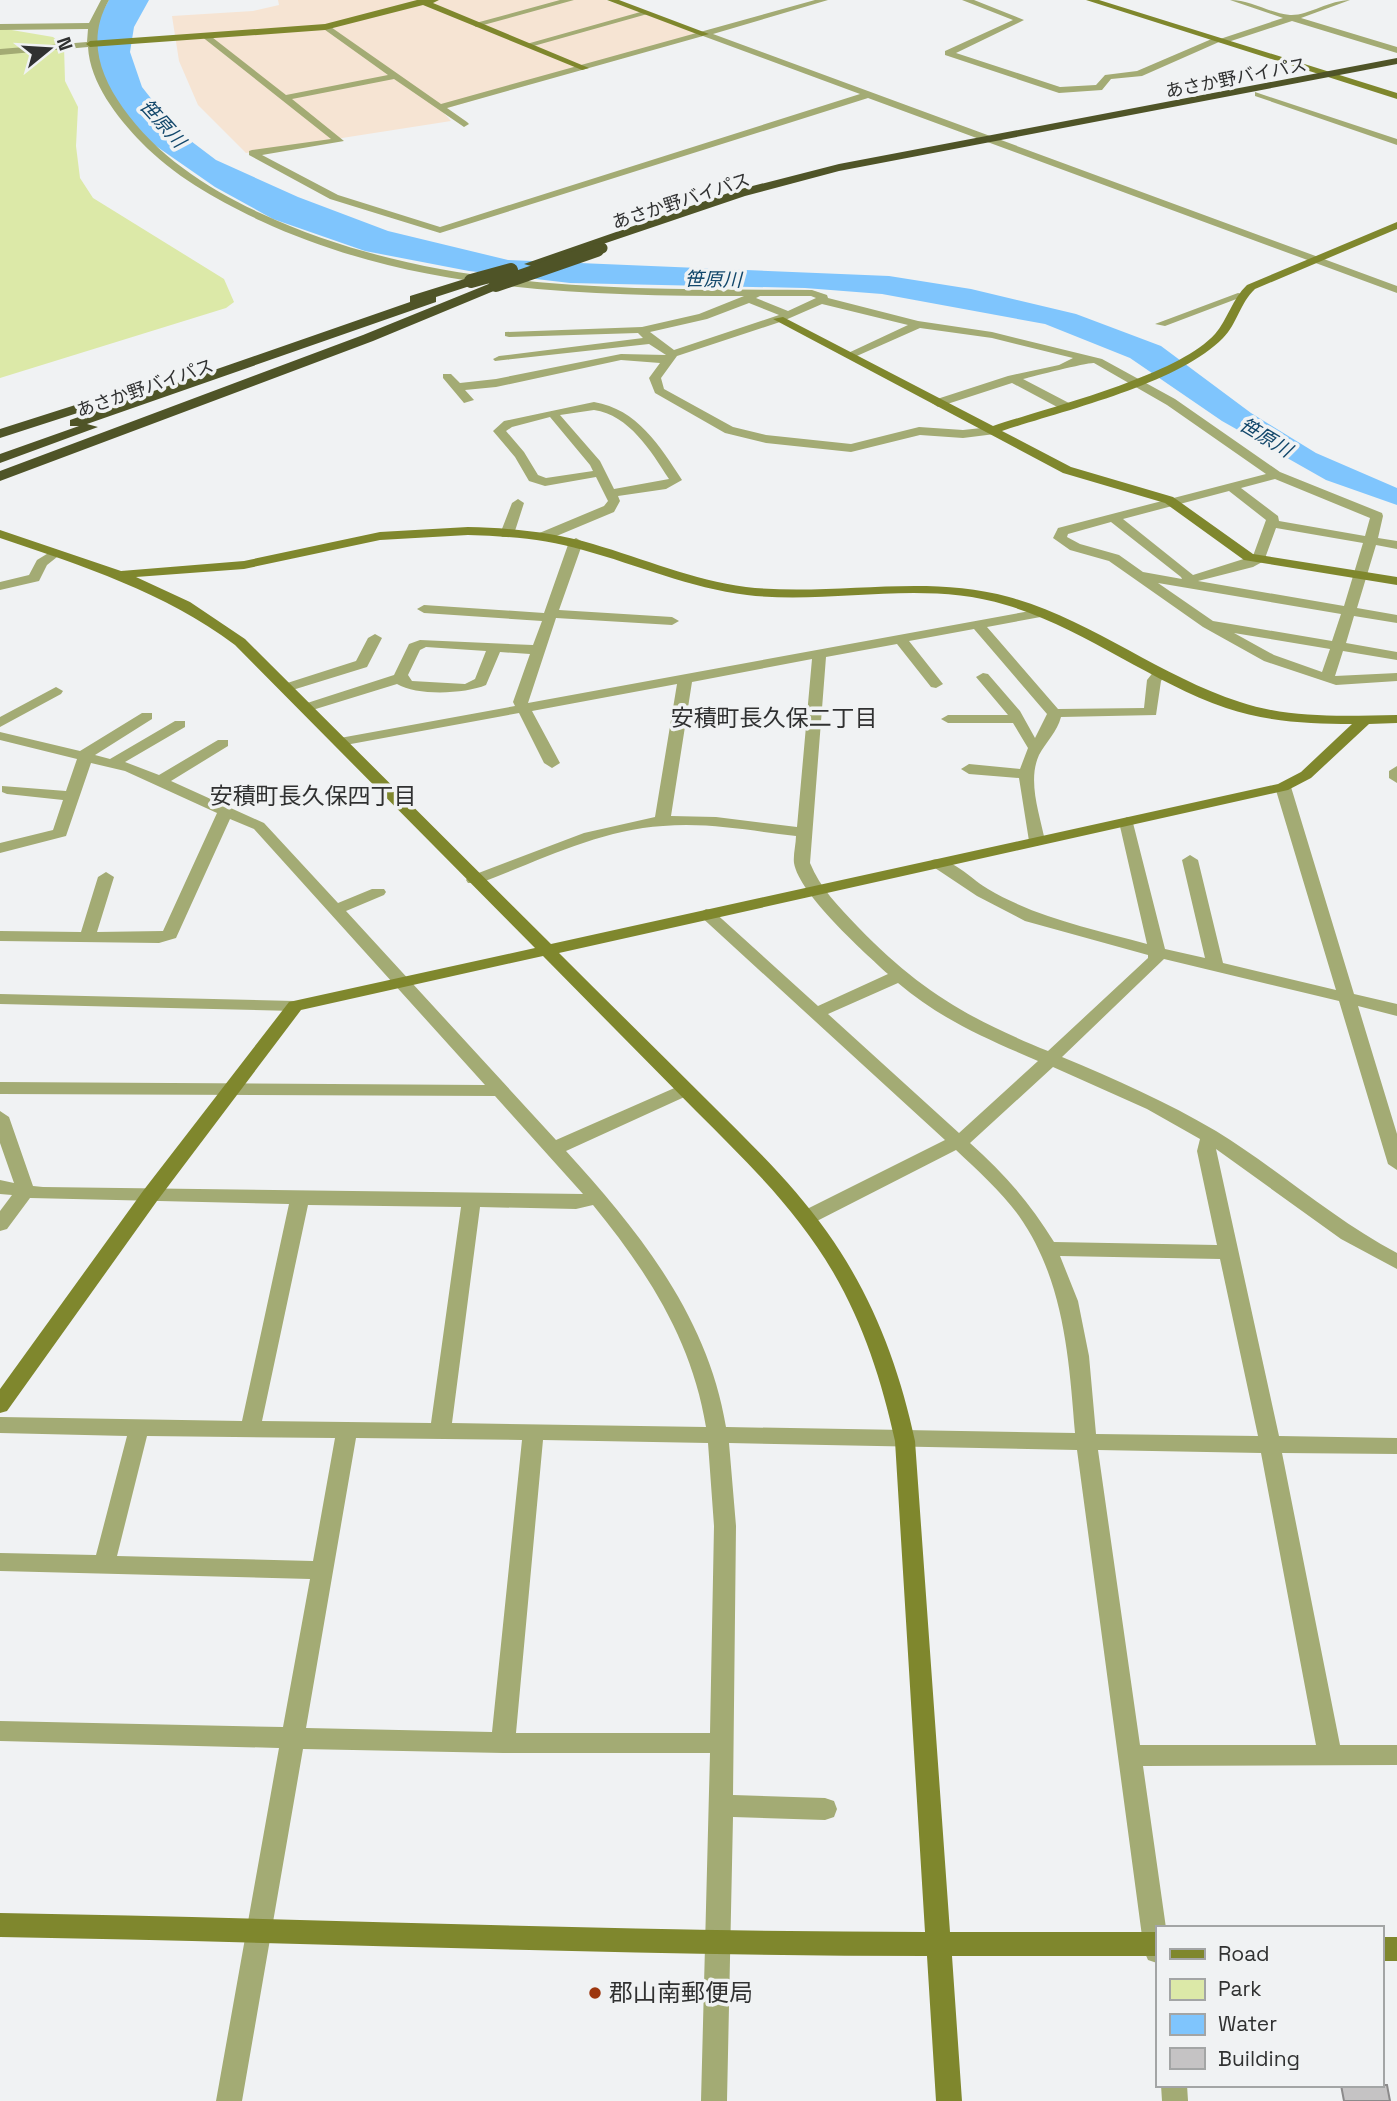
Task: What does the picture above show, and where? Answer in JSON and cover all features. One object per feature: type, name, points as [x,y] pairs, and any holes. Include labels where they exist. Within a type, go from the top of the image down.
[{"type":"highway","name":"あさか野バイパス","points":[[0,449],[475,282],[784,182],[1397,59]]},
{"type":"highway","name":"あさか野バイパス","points":[[0,459],[684,219],[791,187],[992,140],[1397,69]]},
{"type":"highway","points":[[0,434],[475,282]]},
{"type":"highway","points":[[0,476],[380,334],[496,285]]},
{"type":"street","points":[[105,0],[92,26],[92,44],[99,78],[139,136],[159,155],[216,196],[312,241],[376,260],[521,286],[753,296],[812,293],[823,297],[821,300]]},
{"type":"street","points":[[0,51],[325,27],[421,1],[435,0]]},
{"type":"street","points":[[476,24],[570,0]]},
{"type":"street","points":[[611,0],[1397,290]]},
{"type":"street","points":[[441,107],[824,0]]},
{"type":"street","points":[[966,0],[1020,20],[948,53],[1059,90],[1099,88],[1108,77],[1139,74],[1219,41],[1346,0]]},
{"type":"street","points":[[1090,0],[1397,96]]},
{"type":"street","points":[[1234,0],[1397,50]]},
{"type":"street","points":[[421,1],[585,68]]},
{"type":"street","points":[[527,45],[647,13]]},
{"type":"street","points":[[0,27],[92,26]]},
{"type":"street","points":[[325,27],[464,124]]},
{"type":"street","points":[[205,36],[339,141],[251,153],[334,197],[440,230],[870,94]]},
{"type":"street","points":[[284,98],[396,76]]},
{"type":"street","points":[[1258,94],[1397,142]]},
{"type":"street","points":[[1161,324],[1242,295],[1261,280],[1397,225]]},
{"type":"street","points":[[669,357],[655,378],[659,391],[729,430],[766,439],[851,448],[868,446],[919,430],[963,434],[991,431],[1184,363],[1212,344],[1225,329],[1242,295]]},
{"type":"street","points":[[753,296],[850,356],[1067,470],[1173,503],[1237,551],[1259,558],[1397,581]]},
{"type":"street","points":[[509,334],[643,330],[686,323],[696,316],[753,296]]},
{"type":"street","points":[[456,387],[496,383],[621,357],[669,357],[783,317],[821,300],[919,324],[992,335],[1086,357],[1111,367],[1171,402],[1276,475],[1376,515],[1361,575],[1327,679]]},
{"type":"street","points":[[850,356],[919,324]]},
{"type":"street","points":[[643,330],[669,357]]},
{"type":"street","points":[[499,359],[653,340]]},
{"type":"street","points":[[938,403],[1012,379],[1062,368],[1086,357]]},
{"type":"street","points":[[447,376],[468,400]]},
{"type":"street","points":[[1012,379],[1065,406]]},
{"type":"street","points":[[601,473],[545,482],[533,478],[520,455],[499,433],[506,425],[592,406],[604,408],[643,433],[677,480],[669,485],[611,493]]},
{"type":"street","points":[[542,537],[609,509],[614,501],[601,473],[554,415]]},
{"type":"street","points":[[1276,475],[1063,531],[1060,538],[1075,547],[1114,558],[1243,646],[1327,679],[1345,682],[1397,677]]},
{"type":"street","points":[[1190,581],[1248,564],[1259,558],[1273,524],[1272,516],[1233,488]]},
{"type":"street","points":[[508,534],[518,503]]},
{"type":"street","points":[[1114,518],[1190,581]]},
{"type":"street","points":[[1273,524],[1397,545]]},
{"type":"street","points":[[0,534],[163,593],[217,624],[286,688],[474,880],[776,1180],[808,1217],[845,1273],[867,1315],[891,1380],[905,1441],[949,2101]]},
{"type":"street","points":[[117,575],[241,565],[383,536],[508,534],[542,537],[576,542],[687,580],[727,588],[771,592],[941,589],[1004,600],[1041,613],[1214,698],[1255,712],[1306,719],[1397,719]]},
{"type":"street","points":[[552,763],[520,702],[576,542]]},
{"type":"street","points":[[0,586],[34,579],[42,564],[55,553]]},
{"type":"street","points":[[1137,575],[1190,581],[1397,619]]},
{"type":"street","points":[[424,609],[672,621]]},
{"type":"street","points":[[340,742],[1041,613]]},
{"type":"street","points":[[1208,624],[1397,656]]},
{"type":"street","points":[[978,625],[1054,713],[1151,712],[1154,680],[1160,673]]},
{"type":"street","points":[[286,688],[362,664],[375,638]]},
{"type":"street","points":[[901,640],[936,684]]},
{"type":"street","points":[[495,647],[481,682],[471,687],[409,685],[402,681],[414,647],[425,643],[495,647],[539,650]]},
{"type":"street","points":[[819,654],[803,869],[814,890],[901,975],[953,1015],[1163,1110],[1210,1136],[1353,1239],[1397,1262]]},
{"type":"street","points":[[306,708],[402,676]]},
{"type":"street","points":[[983,677],[1017,719],[1031,744],[1037,747]]},
{"type":"street","points":[[662,821],[685,679]]},
{"type":"street","points":[[0,723],[56,691]]},
{"type":"street","points":[[1037,841],[1027,774],[1037,747],[1050,728],[1054,713]]},
{"type":"street","points":[[0,848],[60,833],[85,756],[147,716]]},
{"type":"street","points":[[948,719],[1017,719]]},
{"type":"street","points":[[0,999],[295,1006],[1283,787],[1306,775],[1365,719]]},
{"type":"street","points":[[113,763],[180,724]]},
{"type":"street","points":[[0,736],[113,763],[226,810],[265,832],[496,1090],[597,1197],[637,1245],[671,1298],[706,1381],[718,1435],[725,1518],[714,2101]]},
{"type":"street","points":[[159,782],[223,743]]},
{"type":"street","points":[[969,769],[1027,774]]},
{"type":"street","points":[[1397,771],[1397,778]]},
{"type":"street","points":[[1283,787],[1346,998],[1389,1111],[1397,1164]]},
{"type":"street","points":[[7,789],[72,796]]},
{"type":"street","points":[[0,936],[88,935],[159,938],[173,932],[226,810]]},
{"type":"street","points":[[474,880],[605,832],[662,821],[805,832]]},
{"type":"street","points":[[808,1217],[959,1142],[1154,962],[1157,952],[1127,822]]},
{"type":"street","points":[[1190,860],[1215,966]]},
{"type":"street","points":[[938,863],[982,893],[1031,917],[1157,952],[1397,1010]]},
{"type":"street","points":[[88,935],[106,877]]},
{"type":"street","points":[[335,910],[378,892]]},
{"type":"street","points":[[706,914],[959,1142],[1014,1196],[1048,1249],[1062,1281],[1079,1356],[1086,1442],[1156,1937]]},
{"type":"street","points":[[816,1013],[901,975]]},
{"type":"street","points":[[0,1405],[150,1196],[295,1006]]},
{"type":"street","points":[[0,1088],[471,1092],[496,1090]]},
{"type":"street","points":[[553,1149],[685,1090]]},
{"type":"street","points":[[0,1117],[21,1172],[23,1192],[18,1204],[0,1224]]},
{"type":"street","points":[[1210,1136],[1206,1151],[1270,1445],[1330,1755]]},
{"type":"street","points":[[0,1186],[23,1192],[300,1199],[576,1202],[597,1197]]},
{"type":"street","points":[[250,1431],[300,1199]]},
{"type":"street","points":[[440,1432],[471,1201]]},
{"type":"street","points":[[1048,1249],[1227,1252]]},
{"type":"street","points":[[0,1424],[250,1431],[533,1432],[905,1441],[1397,1446]]},
{"type":"street","points":[[104,1565],[139,1428]]},
{"type":"street","points":[[229,2101],[347,1431]]},
{"type":"street","points":[[503,1743],[533,1432]]},
{"type":"street","points":[[0,1562],[322,1570]]},
{"type":"street","points":[[0,1731],[503,1743],[722,1743]]},
{"type":"street","points":[[1131,1756],[1397,1755]]},
{"type":"street","points":[[721,1806],[825,1809]]},
{"type":"street","points":[[0,1925],[260,1928],[718,1944],[1156,1944]]},
{"type":"shaded area","points":[[278,0],[606,0],[698,33],[441,110],[451,121],[246,153],[198,105],[179,61],[172,16],[253,11],[279,5]]},
{"type":"green space","points":[[0,28],[53,37],[64,46],[65,81],[78,107],[76,146],[80,178],[93,198],[224,279],[234,302],[226,308],[0,378]]},
{"type":"water","name":"笹原川","points":[[109,0],[149,0],[134,27],[130,52],[142,87],[175,129],[216,160],[298,197],[388,231],[508,260],[889,276],[971,289],[1076,314],[1161,346],[1251,413],[1316,453],[1397,488],[1397,505],[1326,480],[1222,421],[1130,358],[1045,324],[882,294],[805,288],[570,283],[469,271],[365,251],[273,219],[215,187],[143,137],[112,101],[90,56],[94,27]]},
{"type":"building","points":[[1387,2085],[1390,2101],[1344,2101],[1341,2087]]},
{"type":"place","name":"郡山南郵便局","points":[[595,1993]]},
{"type":"district","name":"安積町長久保二丁目","points":[[774,718]]},
{"type":"district","name":"安積町長久保四丁目","points":[[313,796]]}]
